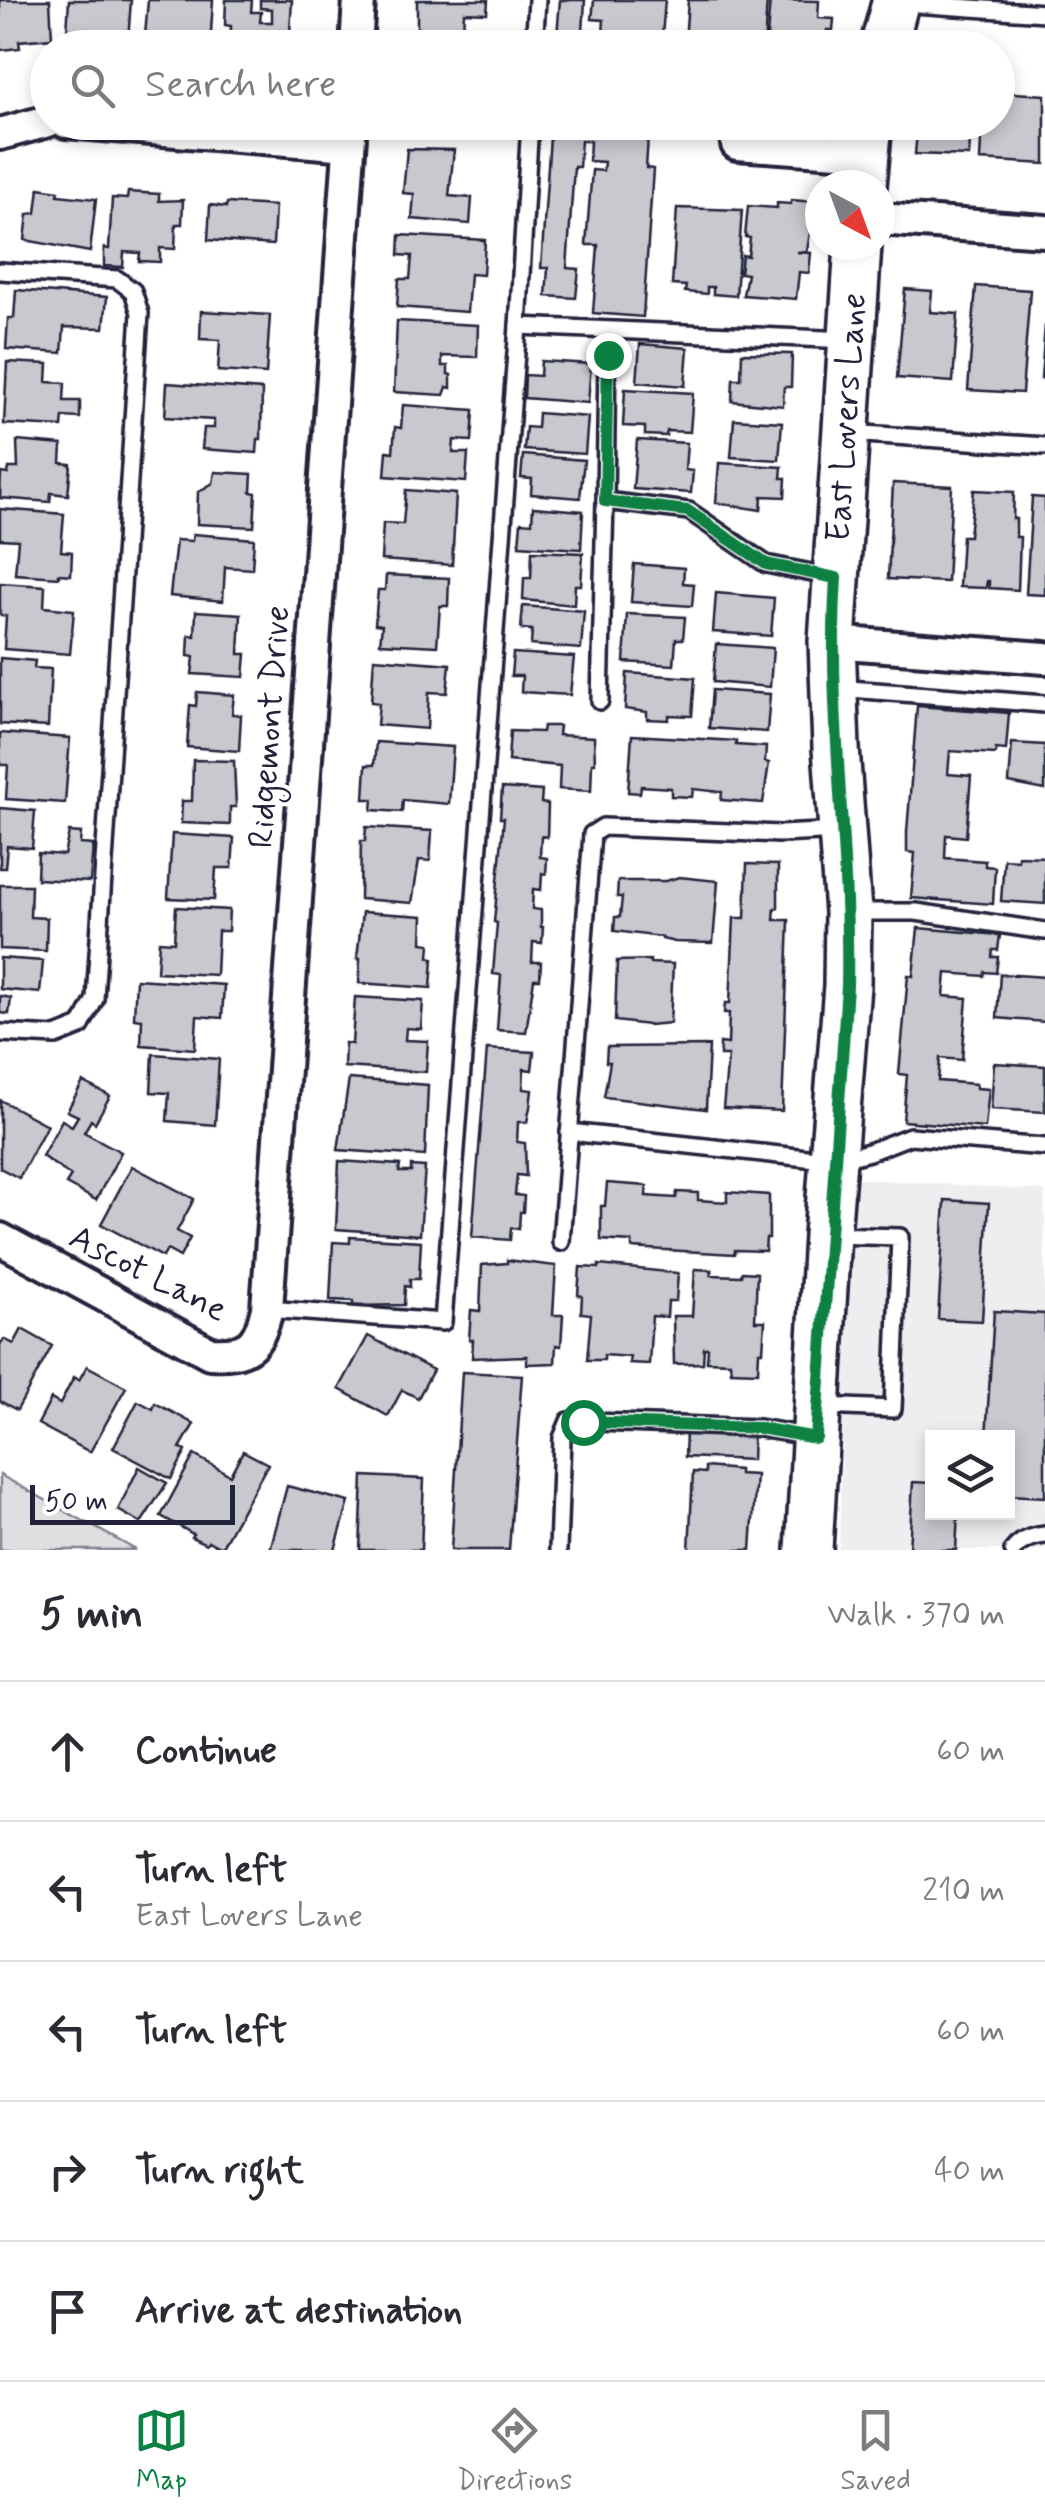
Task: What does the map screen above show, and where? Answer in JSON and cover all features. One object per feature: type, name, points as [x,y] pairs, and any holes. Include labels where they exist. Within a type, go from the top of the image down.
[{"type":"street","points":[[357,30],[359,0]]},
{"type":"street","points":[[888,30],[895,2]]},
{"type":"street","points":[[0,134],[30,126]]},
{"type":"street","name":"Ridgemont Drive","points":[[264,1323],[350,140]]},
{"type":"street","points":[[737,144],[866,154]]},
{"type":"street","points":[[895,220],[1045,231]]},
{"type":"street","name":"East Lovers Lane","points":[[809,1550],[847,986],[848,912],[832,642],[857,260]]},
{"type":"street","points":[[832,642],[1045,658]]},
{"type":"street","name":"Ascot Lane","points":[[0,1238],[210,1353],[237,1354],[264,1323]]},
{"type":"lane","points":[[535,30],[537,0]]},
{"type":"lane","points":[[895,2],[1045,13]]},
{"type":"lane","points":[[264,1323],[443,1322],[529,140]]},
{"type":"lane","points":[[0,270],[117,279],[132,290],[140,313],[95,1000],[82,1026],[56,1036],[0,1033]]},
{"type":"lane","points":[[518,326],[852,340]]},
{"type":"lane","points":[[600,700],[608,355]]},
{"type":"lane","points":[[847,432],[1045,446]]},
{"type":"lane","points":[[605,501],[688,511],[766,564],[836,578]]},
{"type":"lane","points":[[833,687],[1045,704]]},
{"type":"lane","points":[[560,1242],[592,834],[603,827],[780,834],[844,830]]},
{"type":"lane","points":[[848,912],[916,912],[1045,930]]},
{"type":"lane","points":[[569,1132],[834,1161],[910,1136],[1045,1147]]},
{"type":"lane","points":[[558,1550],[562,1438],[569,1421],[759,1428],[893,1409],[900,1237],[828,1235]]},
{"type":"lane","points":[[1013,1550],[1018,1544],[1045,1535]]},
{"type":"shaded area","points":[[850,1178],[1045,1191],[1045,1550],[839,1550]]},
{"type":"shaded area","points":[[0,1475],[136,1550],[0,1550]]},
{"type":"building","points":[[0,0],[50,0],[52,30],[30,30],[30,40],[19,41],[20,48],[0,50]]},
{"type":"building","points":[[69,0],[131,0],[129,30],[67,30]]},
{"type":"building","points":[[148,0],[213,0],[211,30],[146,30]]},
{"type":"building","points":[[226,0],[252,0],[251,12],[261,12],[260,22],[272,22],[272,9],[260,8],[260,0],[292,0],[290,30],[231,30],[231,26],[225,25]]},
{"type":"building","points":[[417,0],[488,0],[487,13],[464,12],[463,30],[417,30]]},
{"type":"building","points":[[560,0],[585,0],[583,30],[558,30]]},
{"type":"building","points":[[594,0],[665,0],[662,30],[603,30],[604,20],[592,19]]},
{"type":"building","points":[[688,0],[767,0],[765,30],[686,30]]},
{"type":"building","points":[[770,0],[819,1],[818,18],[834,19],[833,30],[768,30]]},
{"type":"building","points":[[1015,93],[1045,95],[1045,164],[980,160],[981,140],[1015,140]]},
{"type":"building","points":[[550,140],[648,140],[646,168],[653,169],[643,317],[593,313],[598,245],[586,245],[592,170],[603,171],[604,162],[589,161],[590,141],[581,141],[579,167],[574,167],[567,268],[579,269],[576,298],[546,296],[548,268],[541,268]]},
{"type":"building","points":[[916,140],[970,140],[969,156],[915,154]]},
{"type":"building","points":[[407,149],[454,150],[449,196],[472,198],[470,224],[412,219],[414,194],[403,193]]},
{"type":"building","points":[[39,188],[59,191],[58,195],[96,199],[90,252],[25,240],[28,214],[36,213]]},
{"type":"building","points":[[128,192],[159,194],[159,201],[183,200],[182,224],[176,224],[175,249],[160,248],[160,262],[139,261],[140,253],[124,252],[123,267],[104,266],[112,198],[127,199]]},
{"type":"building","points":[[791,200],[805,201],[805,251],[797,252],[805,253],[805,260],[810,260],[809,273],[799,272],[796,299],[743,295],[747,274],[740,273],[742,255],[748,256],[748,206],[777,208],[777,203],[791,204]]},
{"type":"building","points":[[227,203],[275,206],[273,245],[208,240],[210,205],[226,207]]},
{"type":"building","points":[[677,208],[742,210],[736,296],[713,294],[713,287],[707,287],[707,294],[685,292],[686,286],[672,285]]},
{"type":"building","points":[[400,235],[485,240],[483,275],[470,274],[467,312],[397,307],[399,279],[410,279],[412,256],[399,255]]},
{"type":"building","points":[[976,286],[1030,290],[1022,393],[968,390]]},
{"type":"building","points":[[905,289],[932,291],[930,312],[958,314],[953,382],[897,378]]},
{"type":"building","points":[[16,290],[107,297],[104,328],[64,327],[62,353],[6,349],[8,318],[14,318]]},
{"type":"building","points":[[201,311],[270,315],[266,374],[218,371],[220,340],[200,339]]},
{"type":"building","points":[[397,321],[478,325],[477,357],[442,356],[442,366],[448,366],[451,375],[451,388],[447,387],[444,395],[394,392]]},
{"type":"building","points":[[1045,325],[1045,380],[1041,379]]},
{"type":"building","points":[[640,344],[688,348],[685,386],[637,382]]},
{"type":"building","points":[[742,353],[792,354],[791,387],[784,387],[783,406],[732,401],[733,379],[741,379]]},
{"type":"building","points":[[541,361],[591,364],[588,403],[524,398],[525,375],[540,376]]},
{"type":"building","points":[[7,362],[48,364],[47,382],[65,383],[64,401],[80,401],[80,418],[63,417],[62,427],[4,424]]},
{"type":"building","points":[[167,383],[262,390],[257,453],[202,449],[204,428],[214,428],[214,420],[165,417]]},
{"type":"building","points":[[625,389],[693,393],[690,432],[645,435],[645,427],[623,426]]},
{"type":"building","points":[[403,405],[474,410],[472,441],[454,440],[453,453],[468,453],[466,482],[385,476],[387,451],[393,452],[395,427],[401,428]]},
{"type":"building","points":[[538,413],[588,417],[585,454],[524,450],[526,427],[537,428]]},
{"type":"building","points":[[734,419],[782,422],[779,460],[731,457]]},
{"type":"building","points":[[637,440],[687,443],[685,470],[693,471],[691,493],[633,489]]},
{"type":"building","points":[[17,441],[62,445],[61,463],[71,464],[68,495],[51,493],[50,502],[0,498],[1,473],[18,468]]},
{"type":"building","points":[[523,455],[584,460],[580,498],[531,494],[532,479],[521,478]]},
{"type":"building","points":[[719,463],[782,467],[785,497],[762,496],[761,510],[716,503]]},
{"type":"building","points":[[215,472],[252,474],[251,492],[256,493],[254,527],[197,524],[198,492],[213,483]]},
{"type":"building","points":[[893,483],[952,486],[947,582],[888,579]]},
{"type":"building","points":[[406,490],[456,494],[452,565],[381,560],[383,523],[403,524]]},
{"type":"building","points":[[974,490],[1014,492],[1013,519],[1016,537],[1020,537],[1018,590],[989,588],[989,581],[986,588],[959,587],[962,536],[969,536]]},
{"type":"building","points":[[1032,497],[1045,498],[1045,595],[1026,594]]},
{"type":"building","points":[[533,507],[583,511],[581,549],[519,545],[521,522],[532,523]]},
{"type":"building","points":[[0,509],[64,514],[61,551],[72,552],[71,575],[15,574],[18,540],[0,539]]},
{"type":"building","points":[[193,534],[254,539],[252,569],[225,567],[223,601],[170,596],[176,540],[192,541]]},
{"type":"building","points":[[532,551],[583,553],[581,585],[575,585],[574,605],[523,600],[524,578],[531,578]]},
{"type":"building","points":[[634,564],[684,568],[683,583],[694,584],[692,606],[631,602]]},
{"type":"building","points":[[386,575],[449,578],[448,606],[440,606],[437,646],[380,643],[382,625],[375,624],[378,590],[385,590]]},
{"type":"building","points":[[0,583],[45,586],[44,607],[74,610],[70,654],[4,649],[6,616],[0,615]]},
{"type":"building","points":[[716,593],[774,598],[771,636],[713,632]]},
{"type":"building","points":[[523,606],[584,611],[581,649],[531,645],[532,630],[521,629]]},
{"type":"building","points":[[196,611],[241,614],[239,654],[246,654],[244,677],[192,674],[194,657],[188,656],[189,635],[195,636]]},
{"type":"building","points":[[627,614],[685,617],[683,639],[676,639],[674,665],[624,662]]},
{"type":"building","points":[[716,644],[773,648],[770,687],[713,682]]},
{"type":"building","points":[[513,653],[574,657],[570,695],[521,692],[522,676],[511,676]]},
{"type":"building","points":[[0,658],[35,661],[34,668],[51,669],[48,727],[0,724]]},
{"type":"building","points":[[374,658],[450,664],[447,693],[429,692],[427,729],[377,725],[379,703],[371,702]]},
{"type":"building","points":[[627,673],[695,678],[692,716],[647,719],[647,712],[625,709]]},
{"type":"building","points":[[712,690],[770,694],[767,732],[709,728]]},
{"type":"building","points":[[197,692],[234,695],[232,714],[241,715],[239,751],[187,747],[190,705],[196,706]]},
{"type":"building","points":[[917,706],[1009,713],[1006,750],[996,749],[995,754],[950,751],[948,774],[971,776],[966,837],[946,835],[945,858],[985,861],[985,866],[995,867],[993,904],[911,898],[915,853],[907,852],[907,832]]},
{"type":"building","points":[[543,726],[559,726],[558,735],[594,737],[591,791],[559,789],[560,766],[508,761],[510,731],[542,732]]},
{"type":"building","points":[[0,733],[70,738],[65,803],[6,799],[8,765],[0,765]]},
{"type":"building","points":[[632,735],[736,741],[736,745],[766,747],[765,762],[769,763],[763,803],[721,800],[722,792],[693,789],[692,797],[671,796],[671,788],[641,786],[640,793],[628,792]]},
{"type":"building","points":[[376,742],[453,747],[449,804],[403,800],[402,812],[372,810],[373,799],[364,799],[366,765],[374,765]]},
{"type":"building","points":[[1012,743],[1045,745],[1045,790],[1009,783]]},
{"type":"building","points":[[193,760],[234,761],[236,807],[230,807],[230,825],[181,823],[182,801],[192,801]]},
{"type":"building","points":[[502,788],[542,791],[541,803],[548,804],[547,837],[541,836],[540,857],[547,858],[546,874],[542,873],[541,890],[533,889],[532,909],[541,910],[543,927],[542,943],[533,942],[532,962],[541,962],[540,979],[534,979],[526,1032],[497,1030],[501,975],[493,974],[497,923],[494,922],[504,818],[500,818]]},
{"type":"building","points":[[0,808],[35,811],[32,848],[7,846],[5,868],[0,868]]},
{"type":"building","points":[[366,827],[432,831],[430,861],[419,860],[412,903],[360,899],[361,841],[365,841]]},
{"type":"building","points":[[69,832],[81,833],[80,844],[93,845],[90,882],[37,879],[38,853],[64,855]]},
{"type":"building","points":[[172,834],[234,838],[232,868],[216,868],[214,900],[168,898]]},
{"type":"building","points":[[1018,856],[1045,857],[1045,904],[1001,901],[1004,859],[1018,860]]},
{"type":"building","points":[[747,864],[778,865],[778,908],[774,920],[789,920],[782,1111],[723,1108],[728,1056],[720,1056],[720,1043],[728,1044],[729,1013],[724,1013],[725,1003],[730,1003],[734,918],[745,918]]},
{"type":"building","points":[[679,877],[718,881],[713,943],[675,942],[614,931],[622,897],[617,897],[618,881],[666,881]]},
{"type":"building","points":[[0,885],[31,885],[30,917],[47,918],[46,951],[0,949]]},
{"type":"building","points":[[176,907],[229,910],[228,931],[218,931],[216,975],[157,972],[159,941],[174,942]]},
{"type":"building","points":[[362,912],[423,916],[422,943],[430,944],[429,957],[433,958],[431,988],[359,983],[357,959]]},
{"type":"building","points":[[918,928],[1000,935],[998,950],[993,950],[992,957],[998,957],[996,973],[946,973],[944,996],[967,998],[962,1060],[940,1058],[938,1081],[989,1089],[985,1128],[903,1121],[907,1075],[899,1074],[908,975],[913,976]]},
{"type":"building","points":[[0,958],[43,961],[40,993],[0,989]]},
{"type":"building","points":[[617,961],[673,964],[670,1023],[615,1021]]},
{"type":"building","points":[[1000,974],[1045,977],[1045,1022],[997,1018]]},
{"type":"building","points":[[136,979],[224,985],[222,1018],[197,1016],[195,1049],[141,1045],[142,1019],[134,1018]]},
{"type":"building","points":[[0,996],[11,998],[9,1014],[0,1013]]},
{"type":"building","points":[[355,997],[423,1001],[421,1029],[406,1028],[405,1040],[428,1041],[426,1072],[344,1067],[345,1043],[352,1044]]},
{"type":"building","points":[[709,1046],[706,1109],[604,1097],[610,1062],[606,1062],[607,1047]]},
{"type":"building","points":[[487,1049],[534,1052],[532,1070],[524,1069],[523,1089],[532,1090],[527,1122],[518,1122],[517,1142],[525,1143],[526,1176],[517,1175],[515,1195],[524,1196],[523,1212],[519,1229],[511,1228],[510,1240],[472,1237]]},
{"type":"building","points":[[153,1054],[219,1059],[215,1125],[167,1121],[169,1093],[151,1092]]},
{"type":"building","points":[[994,1063],[1045,1066],[1045,1112],[991,1109]]},
{"type":"building","points":[[349,1079],[428,1085],[425,1156],[338,1150]]},
{"type":"building","points":[[83,1082],[110,1096],[95,1123],[91,1120],[84,1132],[121,1152],[96,1200],[66,1184],[71,1176],[42,1156],[62,1120],[72,1126],[78,1116],[67,1111]]},
{"type":"building","points":[[0,1100],[47,1125],[19,1178],[0,1168]]},
{"type":"building","points":[[339,1161],[400,1165],[399,1172],[411,1172],[411,1166],[425,1167],[420,1235],[336,1229]]},
{"type":"building","points":[[132,1166],[194,1199],[177,1231],[190,1238],[180,1257],[167,1250],[163,1257],[101,1224]]},
{"type":"building","points":[[607,1183],[647,1186],[646,1196],[676,1198],[677,1192],[698,1193],[698,1200],[727,1202],[727,1192],[769,1195],[769,1238],[765,1251],[735,1250],[734,1254],[632,1248],[632,1242],[601,1240],[601,1206],[605,1206]]},
{"type":"building","points":[[945,1200],[989,1203],[982,1321],[938,1319]]},
{"type":"building","points":[[350,1237],[421,1241],[419,1279],[410,1279],[410,1287],[405,1286],[404,1305],[353,1306],[353,1301],[330,1300],[333,1242],[350,1243]]},
{"type":"building","points":[[507,1260],[556,1266],[553,1315],[563,1315],[561,1346],[556,1345],[555,1363],[527,1364],[527,1356],[472,1358],[471,1310],[480,1311],[482,1265]]},
{"type":"building","points":[[599,1265],[678,1273],[676,1301],[668,1301],[667,1317],[652,1316],[649,1364],[629,1363],[630,1357],[604,1355],[604,1360],[587,1360],[591,1314],[581,1313],[580,1267]]},
{"type":"building","points":[[695,1269],[712,1270],[711,1275],[757,1273],[755,1321],[765,1321],[758,1372],[731,1371],[730,1362],[707,1361],[708,1348],[704,1348],[703,1363],[674,1364],[673,1316],[692,1316]]},
{"type":"building","points":[[994,1311],[1045,1314],[1045,1497],[1015,1495],[1015,1430],[987,1430]]},
{"type":"building","points":[[22,1329],[52,1346],[17,1410],[0,1401],[0,1345],[4,1339],[14,1344]]},
{"type":"building","points":[[368,1336],[433,1370],[418,1398],[402,1390],[388,1416],[339,1389]]},
{"type":"building","points":[[87,1366],[126,1387],[90,1452],[38,1424],[51,1399],[60,1404],[74,1377],[79,1380]]},
{"type":"building","points":[[462,1372],[522,1375],[509,1550],[451,1550]]},
{"type":"building","points":[[138,1401],[153,1409],[155,1403],[194,1424],[180,1448],[186,1451],[171,1479],[113,1448]]},
{"type":"building","points":[[686,1430],[753,1433],[752,1460],[685,1457]]},
{"type":"building","points":[[243,1451],[268,1464],[221,1548],[191,1537],[193,1534],[161,1516],[194,1455],[230,1475]]},
{"type":"building","points":[[139,1467],[167,1483],[141,1523],[118,1510]]},
{"type":"building","points":[[705,1467],[756,1475],[751,1550],[689,1550],[693,1472],[705,1473]]},
{"type":"building","points":[[363,1476],[424,1479],[421,1550],[360,1550]]},
{"type":"building","points":[[913,1482],[925,1483],[925,1520],[958,1520],[956,1550],[909,1550]]},
{"type":"building","points":[[287,1486],[349,1502],[335,1550],[270,1550]]},
{"type":"route","points":[[583,1422],[759,1428],[816,1438],[847,986],[848,912],[833,687],[836,578],[766,564],[688,511],[605,501],[608,355]]}]
